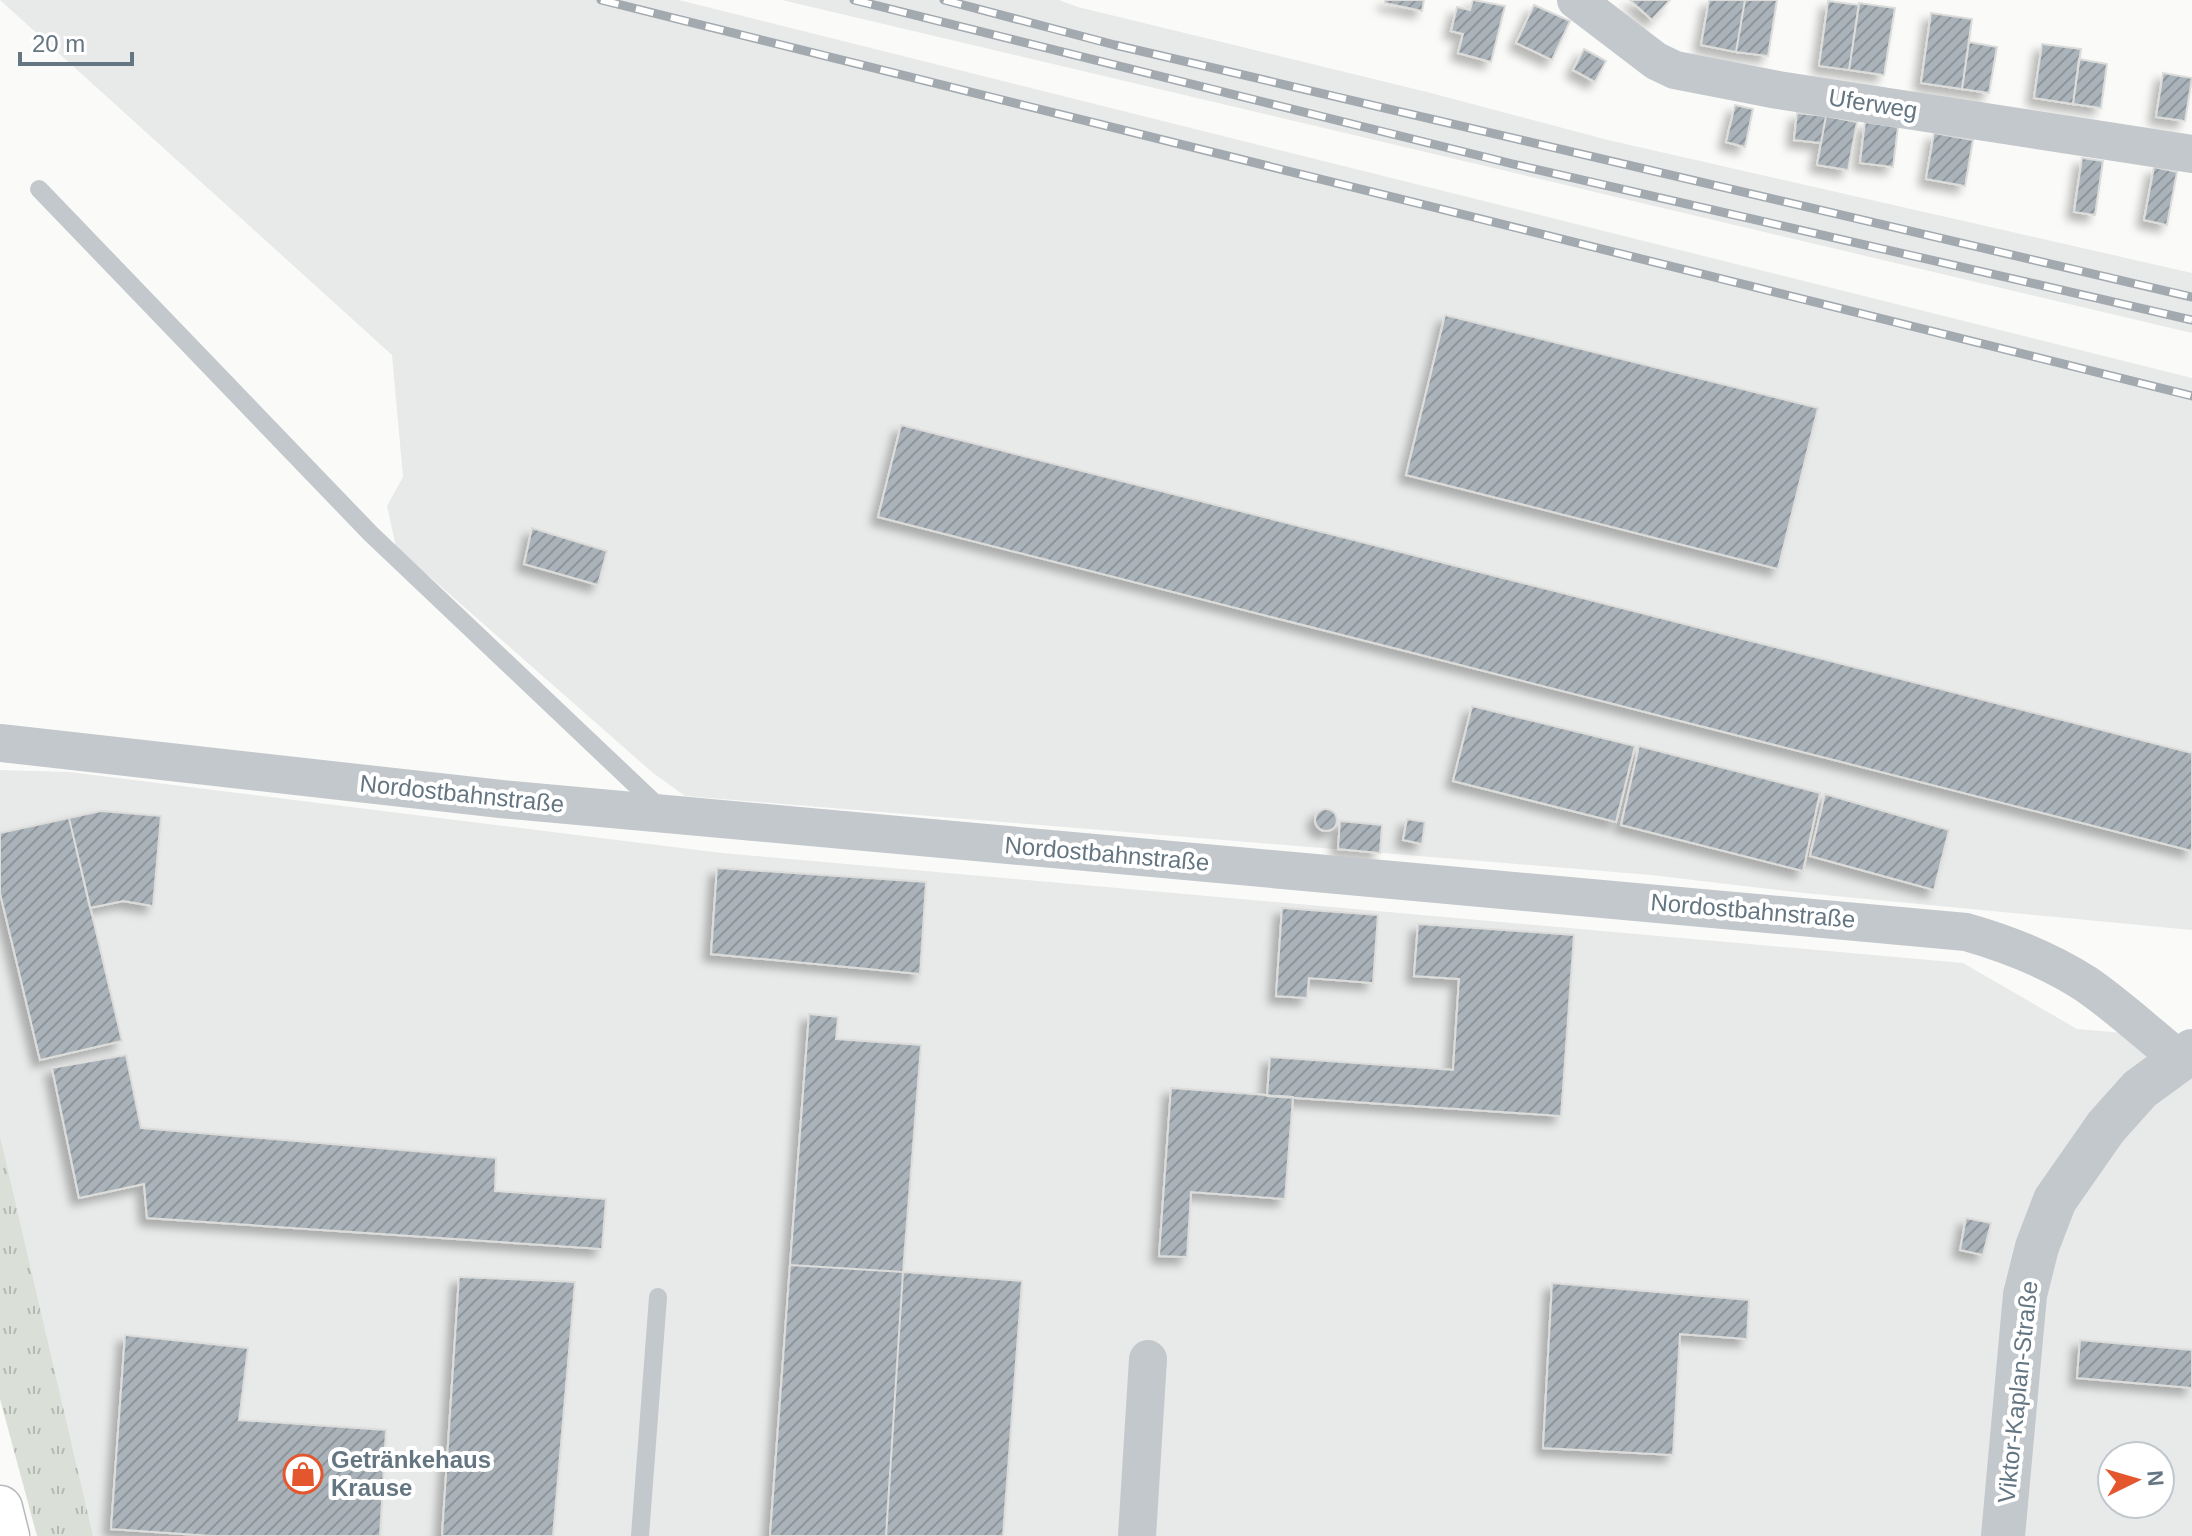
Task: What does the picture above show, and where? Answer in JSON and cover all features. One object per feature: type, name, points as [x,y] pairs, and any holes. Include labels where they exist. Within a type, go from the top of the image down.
[{"type":"main road","points":[[0,1508],[7,1536]]},
{"type":"street","name":"Uferweg","points":[[1576,0],[1656,61],[1675,70],[1778,90],[2192,154]]},
{"type":"street","name":"Nordostbahnstraße","points":[[0,743],[501,799],[1966,932],[2007,944],[2043,960],[2086,985],[2185,1055],[2140,1089]]},
{"type":"street","name":"Viktor-Kaplan-Straße","points":[[2003,1536],[2019,1339],[2025,1295],[2037,1247],[2055,1200],[2106,1127],[2140,1089]]},
{"type":"street","points":[[1137,1536],[1148,1359]]},
{"type":"lane","points":[[39,189],[371,534],[668,815]]},
{"type":"lane","points":[[640,1536],[658,1297]]},
{"type":"shaded area","points":[[0,0],[679,0],[2192,378],[2192,930],[1804,893],[1651,875],[685,796],[653,773],[396,547],[387,506],[403,477],[392,355]]},
{"type":"shaded area","points":[[782,0],[1059,0],[1608,140],[2192,273],[2192,333]]},
{"type":"shaded area","points":[[0,770],[69,772],[722,853],[1963,963],[2077,1029],[2192,1039],[2192,1536],[58,1536],[0,1322]]},
{"type":"green space","points":[[0,1137],[93,1536],[37,1536],[0,1399]]},
{"type":"building","points":[[1385,0],[1424,0],[1422,11],[1385,3]]},
{"type":"building","points":[[1473,0],[1505,6],[1491,62],[1458,53],[1463,34],[1451,31],[1457,7],[1470,10]]},
{"type":"building","points":[[1630,0],[1670,0],[1652,20]]},
{"type":"building","points":[[1709,0],[1745,0],[1736,52],[1701,45]]},
{"type":"building","points":[[1745,0],[1777,0],[1768,56],[1736,52]]},
{"type":"building","points":[[1828,1],[1859,5],[1849,70],[1819,66]]},
{"type":"building","points":[[1859,3],[1895,8],[1884,75],[1849,70]]},
{"type":"building","points":[[1534,5],[1570,21],[1552,60],[1516,43]]},
{"type":"building","points":[[1931,13],[1972,19],[1962,89],[1921,83]]},
{"type":"building","points":[[1969,42],[1997,47],[1989,93],[1962,89]]},
{"type":"building","points":[[2042,44],[2081,49],[2073,104],[2034,98]]},
{"type":"building","points":[[1584,49],[1606,61],[1595,82],[1573,70]]},
{"type":"building","points":[[2079,59],[2107,64],[2101,108],[2073,104]]},
{"type":"building","points":[[2163,73],[2192,78],[2185,121],[2156,117]]},
{"type":"building","points":[[1735,105],[1753,109],[1745,147],[1726,142]]},
{"type":"building","points":[[1797,113],[1826,116],[1821,143],[1794,140]]},
{"type":"building","points":[[1826,116],[1857,122],[1848,170],[1817,165]]},
{"type":"building","points":[[1865,122],[1898,127],[1893,167],[1860,163]]},
{"type":"building","points":[[1934,133],[1973,140],[1965,186],[1926,179]]},
{"type":"building","points":[[2082,158],[2103,161],[2095,215],[2074,212]]},
{"type":"building","points":[[2154,167],[2177,172],[2167,225],[2144,220]]},
{"type":"building","points":[[1445,315],[1818,408],[1778,569],[1406,475]]},
{"type":"building","points":[[901,425],[2192,753],[2192,851],[878,517]]},
{"type":"building","points":[[532,528],[607,551],[598,585],[524,564]]},
{"type":"building","points":[[1472,706],[1635,746],[1616,822],[1453,781]]},
{"type":"building","points":[[1639,746],[1820,793],[1803,871],[1621,825]]},
{"type":"building","points":[[1825,794],[1949,830],[1934,890],[1810,856]]},
{"type":"building","points":[[1326,809],[1334,812],[1337,820],[1334,828],[1326,831],[1318,828],[1315,820],[1318,812]]},
{"type":"building","points":[[101,811],[161,816],[153,906],[123,901],[90,908],[69,818]]},
{"type":"building","points":[[69,818],[122,1041],[40,1060],[0,893],[0,833]]},
{"type":"building","points":[[1407,819],[1425,822],[1422,844],[1403,840]]},
{"type":"building","points":[[1340,821],[1382,825],[1380,853],[1338,849]]},
{"type":"building","points":[[717,868],[926,882],[920,974],[711,954]]},
{"type":"building","points":[[1282,908],[1378,915],[1373,983],[1309,978],[1307,998],[1276,996]]},
{"type":"building","points":[[1418,924],[1574,935],[1561,1116],[1267,1096],[1270,1057],[1453,1070],[1459,979],[1414,976]]},
{"type":"building","points":[[809,1014],[838,1017],[836,1039],[921,1045],[903,1272],[790,1265]]},
{"type":"building","points":[[126,1055],[141,1128],[496,1158],[495,1191],[606,1199],[602,1249],[147,1218],[144,1184],[79,1198],[52,1068]]},
{"type":"building","points":[[1171,1088],[1293,1097],[1285,1199],[1191,1192],[1187,1257],[1159,1256]]},
{"type":"building","points":[[1966,1218],[1991,1223],[1983,1255],[1960,1250]]},
{"type":"building","points":[[790,1265],[903,1272],[886,1536],[770,1536]]},
{"type":"building","points":[[903,1272],[1022,1281],[1003,1536],[886,1536]]},
{"type":"building","points":[[459,1277],[575,1282],[553,1536],[442,1536]]},
{"type":"building","points":[[1552,1283],[1749,1300],[1747,1339],[1680,1334],[1673,1455],[1543,1448]]},
{"type":"building","points":[[125,1335],[248,1348],[239,1420],[386,1430],[380,1536],[212,1536],[111,1529]]},
{"type":"building","points":[[2080,1340],[2192,1350],[2192,1388],[2077,1378]]},
{"type":"railway","points":[[601,0],[2192,396]]},
{"type":"railway","points":[[854,0],[1513,164],[2192,320]]},
{"type":"railway","points":[[944,0],[1115,45],[2192,297]]},
{"type":"place","name":"Getränkehaus Krause","points":[[303,1474]]}]
